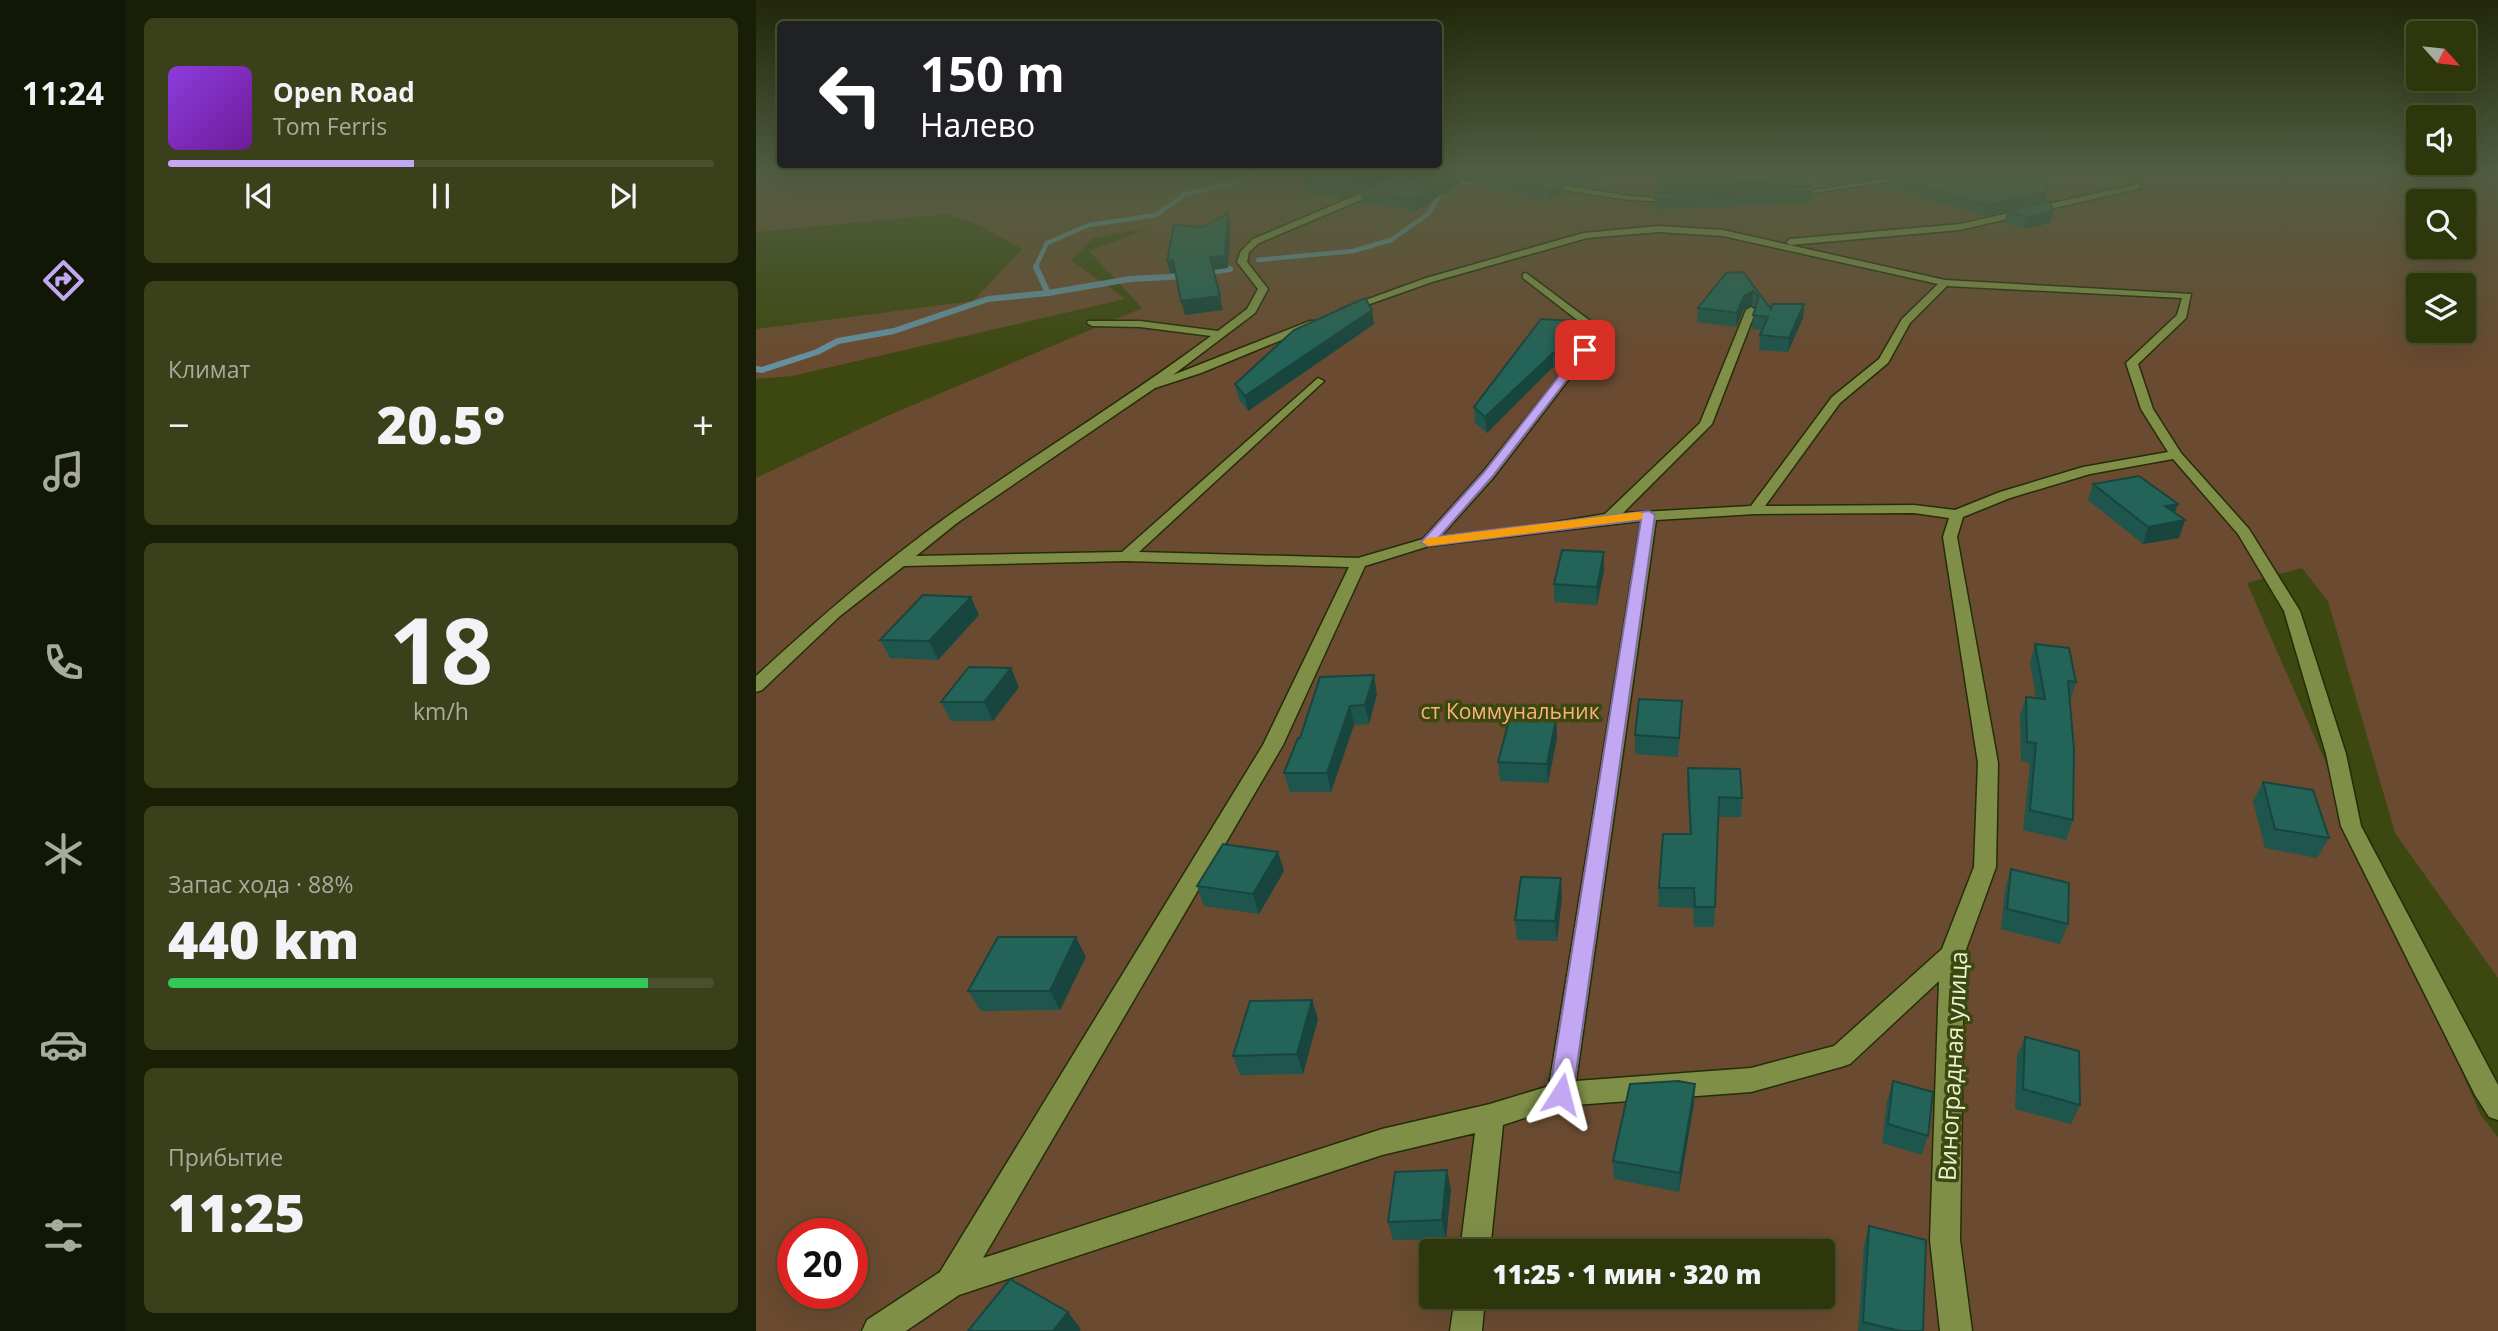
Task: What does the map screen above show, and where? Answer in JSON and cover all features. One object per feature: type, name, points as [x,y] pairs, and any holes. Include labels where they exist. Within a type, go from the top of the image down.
[{"type":"street","points":[[756,686],[834,613],[952,520],[1151,386],[1251,311],[1263,289],[1242,262],[1245,251],[1256,241],[1276,232]]},
{"type":"street","points":[[1338,313],[1429,279],[1586,235],[1607,232]]},
{"type":"street","points":[[1714,232],[1945,283],[2188,296],[2182,316],[2132,363],[2147,409],[2176,455],[2244,532],[2292,611],[2336,754],[2351,826],[2484,1086],[2498,1108]]},
{"type":"street","points":[[1763,242],[1811,241],[1906,232]]},
{"type":"street","points":[[1428,542],[1488,475],[1600,332],[1525,276]]},
{"type":"street","points":[[1755,510],[1836,400],[1884,361],[1906,321],[1945,283]]},
{"type":"street","points":[[1610,518],[1706,424],[1751,310]]},
{"type":"street","points":[[1151,386],[1197,372],[1327,317]]},
{"type":"street","points":[[1092,323],[1140,324],[1219,334]]},
{"type":"street","points":[[1126,556],[1318,381]]},
{"type":"street","points":[[901,561],[1126,556],[1359,563],[1428,542],[1508,534],[1610,518],[1755,510],[1914,509],[1957,515],[2004,495],[2088,470],[2176,455]]},
{"type":"street","points":[[1561,1094],[1649,515]]},
{"type":"street","name":"Виноградная улица","points":[[1956,1331],[1945,1240],[1952,955],[1985,867],[1988,763],[1950,537],[1957,515]]},
{"type":"street","points":[[951,1283],[1273,745],[1359,563]]},
{"type":"street","points":[[878,1331],[951,1283],[1382,1142],[1490,1117],[1561,1094],[1751,1080],[1840,1056],[1952,955]]},
{"type":"street","points":[[1476,1239],[1490,1117]]},
{"type":"street","points":[[1466,1331],[1469,1309]]},
{"type":"green space","name":"ст Коммунальник","points":[[991,232],[1126,232],[1093,238],[1071,260],[1125,299],[792,376],[756,379],[756,329],[973,301],[1022,249]]},
{"type":"green space","name":"ст Коммунальник","points":[[1138,232],[2406,232],[2406,259],[2476,259],[2476,232],[2498,232],[2498,978],[2395,833],[2328,601],[2302,568],[2247,583],[2481,1116],[2498,1137],[2498,1331],[756,1331],[756,478],[887,416],[1142,308],[1089,251]]},
{"type":"building","points":[[1173,232],[1227,232],[1225,256],[1210,257],[1220,296],[1181,301],[1173,260],[1167,261]]},
{"type":"building","points":[[1743,272],[1771,309],[1772,304],[1804,304],[1789,338],[1760,335],[1768,317],[1753,315],[1759,297],[1753,291],[1744,296],[1737,313],[1698,308],[1726,273]]},
{"type":"building","points":[[1365,298],[1372,310],[1245,396],[1235,384],[1294,330]]},
{"type":"building","points":[[1541,319],[1576,321],[1558,353],[1553,353],[1485,417],[1474,407]]},
{"type":"building","points":[[2139,476],[2178,504],[2165,506],[2185,520],[2148,527],[2093,484]]},
{"type":"building","points":[[1562,550],[1604,552],[1597,587],[1554,584]]},
{"type":"building","points":[[923,595],[971,597],[929,641],[880,640]]},
{"type":"building","points":[[2035,644],[2069,648],[2076,682],[2068,681],[2074,749],[2073,820],[2030,810],[2036,743],[2027,742],[2026,697],[2045,699]]},
{"type":"building","points":[[969,667],[1011,668],[984,702],[941,702]]},
{"type":"building","points":[[1374,675],[1365,705],[1350,706],[1327,773],[1284,773],[1300,738],[1320,677]]},
{"type":"building","points":[[1639,699],[1682,701],[1679,738],[1635,735]]},
{"type":"building","points":[[1510,717],[1556,719],[1547,764],[1498,762]]},
{"type":"building","points":[[1688,768],[1740,769],[1742,798],[1719,797],[1715,907],[1695,907],[1694,888],[1659,888],[1663,834],[1691,834]]},
{"type":"building","points":[[2263,782],[2313,790],[2329,838],[2275,829]]},
{"type":"building","points":[[1223,844],[1278,852],[1253,894],[1197,886]]},
{"type":"building","points":[[2011,869],[2069,883],[2068,924],[2007,909]]},
{"type":"building","points":[[1521,877],[1561,878],[1555,921],[1515,920]]},
{"type":"building","points":[[998,937],[1076,937],[1050,991],[968,991]]},
{"type":"building","points":[[1312,1000],[1297,1054],[1233,1056],[1250,1001]]},
{"type":"building","points":[[2025,1037],[2079,1051],[2080,1105],[2023,1089]]},
{"type":"building","points":[[1678,1081],[1695,1084],[1680,1173],[1613,1161],[1630,1084]]},
{"type":"building","points":[[1893,1081],[1933,1092],[1928,1136],[1888,1124]]},
{"type":"building","points":[[1447,1170],[1442,1220],[1388,1222],[1395,1172]]},
{"type":"building","points":[[1869,1226],[1926,1240],[1923,1331],[1900,1331],[1863,1322]]},
{"type":"building","points":[[1010,1279],[1068,1312],[1053,1331],[968,1331]]},
{"type":"waterway","points":[[1035,268],[1047,243],[1072,232]]},
{"type":"waterway","points":[[1258,260],[1353,251],[1391,240],[1402,232]]},
{"type":"waterway","points":[[1036,267],[1048,293]]},
{"type":"waterway","points":[[1203,273],[1230,269]]},
{"type":"waterway","points":[[1048,293],[1130,279],[1188,276]]},
{"type":"waterway","points":[[756,369],[762,370],[817,352],[838,341],[894,331],[988,299],[1048,293]]},
{"type":"slow traffic","points":[[1428,542],[1638,516]]},
{"type":"route","points":[[1561,1094],[1649,515],[1428,542],[1488,475],[1585,350]]}]
